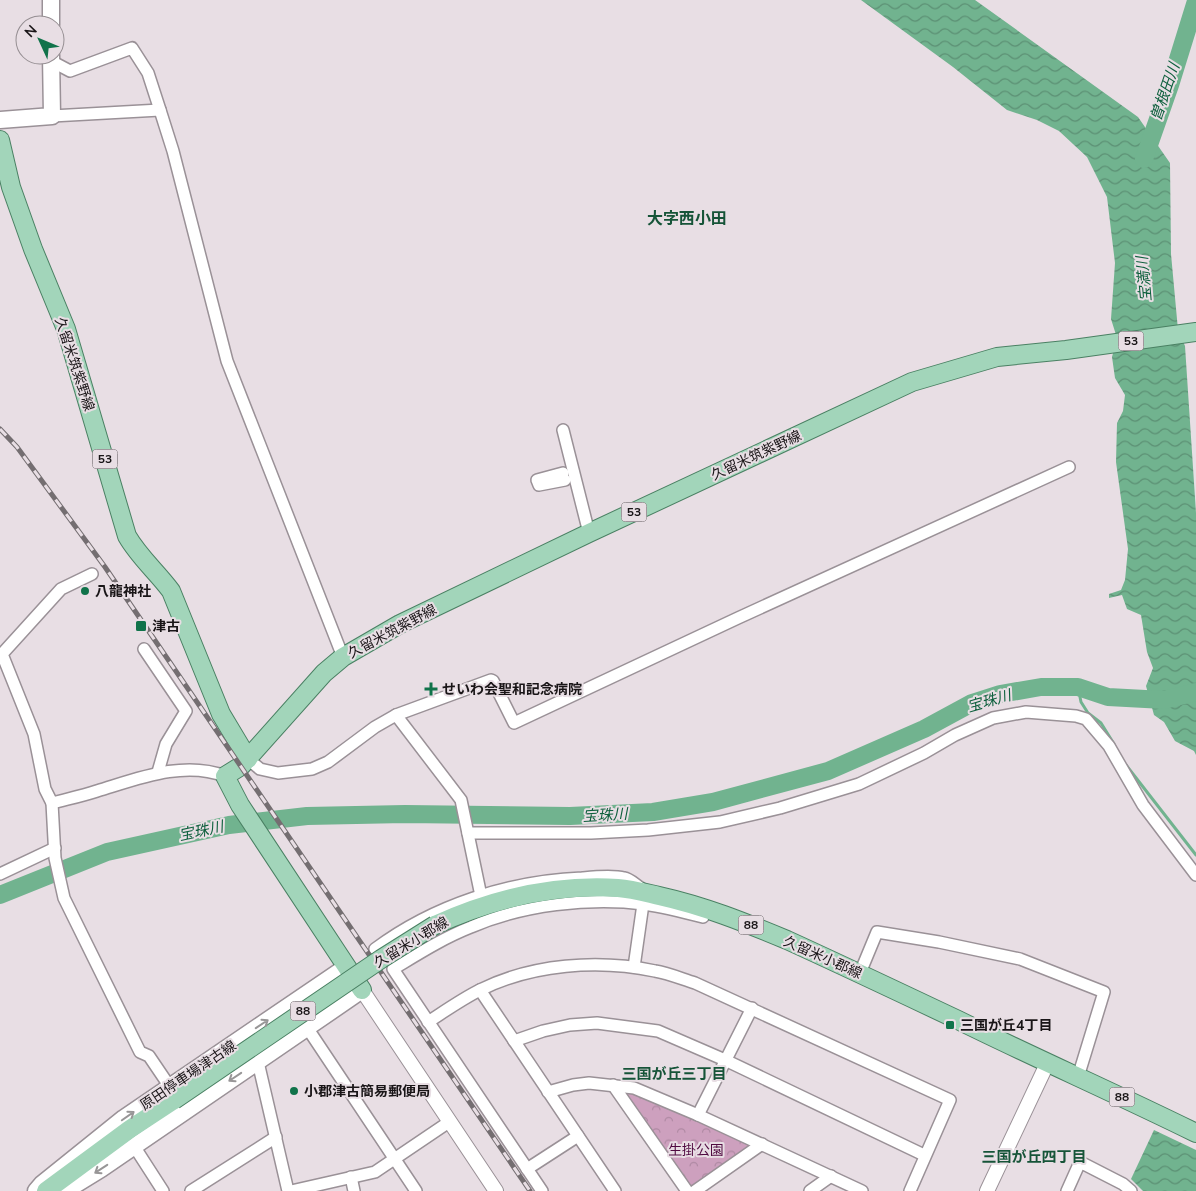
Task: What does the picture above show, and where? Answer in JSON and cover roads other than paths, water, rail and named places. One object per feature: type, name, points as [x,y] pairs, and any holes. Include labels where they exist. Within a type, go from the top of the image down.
[{"type":"main road","points":[[51,0],[51,15]]},
{"type":"main road","points":[[0,120],[52,116],[51,65]]},
{"type":"main road","name":"久留米筑紫野線","points":[[0,140],[11,187],[33,249],[66,329],[127,536],[141,557],[171,592],[221,714],[248,759],[324,673],[343,657],[400,624],[589,533],[912,382],[996,357],[1066,350],[1196,332]]},
{"type":"main road","points":[[248,759],[238,769],[225,776],[240,805],[362,990]]},
{"type":"main road","name":"久留米小郡線","points":[[46,1191],[130,1129],[172,1094],[435,925],[460,914],[518,896],[552,890],[591,887],[621,888],[647,899],[738,919],[860,972],[1047,1064],[1196,1133]]},
{"type":"main road","name":"原田停車場津古線","points":[[36,1191],[91,1143],[124,1118],[172,1094],[240,1039],[346,967]]},
{"type":"main road","name":"原田停車場津古線","points":[[65,1191],[308,1029],[362,990]]},
{"type":"street","points":[[61,65],[70,71],[132,48],[148,73],[173,151],[227,361],[343,657]]},
{"type":"street","points":[[52,116],[160,110]]},
{"type":"street","points":[[563,430],[569,476],[589,533]]},
{"type":"street","points":[[248,759],[260,769],[278,773],[312,769],[335,758],[367,733],[396,715],[491,680],[514,724],[747,614],[1069,467]]},
{"type":"street","points":[[92,574],[61,589],[2,654],[3,668],[34,734],[45,789],[52,803],[55,853],[64,898],[140,1052],[149,1056],[172,1094]]},
{"type":"street","points":[[144,649],[186,711],[166,744],[158,772]]},
{"type":"street","points":[[467,830],[591,833],[648,830],[720,822],[780,808],[859,784],[924,753],[955,735],[993,718],[1026,712],[1076,716],[1086,719],[1109,746],[1143,805],[1196,875]]},
{"type":"street","points":[[396,715],[461,800],[481,896]]},
{"type":"street","points":[[52,803],[158,772],[189,770],[215,772],[225,776]]},
{"type":"street","points":[[0,874],[55,853]]},
{"type":"street","points":[[375,949],[398,932],[441,910],[481,896],[550,879],[624,878],[647,899]]},
{"type":"street","points":[[634,967],[647,899]]},
{"type":"street","points":[[542,1191],[393,969],[436,943],[471,926],[511,913],[540,907],[647,899]]},
{"type":"street","points":[[860,972],[877,932],[1020,958],[1104,992],[1078,1077]]},
{"type":"street","points":[[428,1022],[480,990],[532,973],[568,966],[634,967],[657,971],[695,982],[950,1100],[924,1155],[910,1191]]},
{"type":"street","points":[[362,990],[496,1191]]},
{"type":"street","points":[[480,990],[615,1191]]},
{"type":"street","points":[[698,1115],[752,1008]]},
{"type":"street","points":[[514,1041],[543,1031],[570,1025],[605,1024],[658,1031],[725,1060],[924,1155]]},
{"type":"street","points":[[308,1029],[416,1191]]},
{"type":"street","points":[[240,1039],[258,1062],[289,1191],[375,1172],[396,1160],[449,1122]]},
{"type":"street","points":[[987,1191],[1047,1064]]},
{"type":"street","points":[[548,1092],[589,1083],[634,1088],[698,1115],[862,1191]]},
{"type":"street","points":[[613,1085],[687,1191]]},
{"type":"street","points":[[527,1169],[578,1136]]},
{"type":"street","points":[[191,1191],[276,1137]]},
{"type":"street","points":[[695,1191],[762,1144]]},
{"type":"street","points":[[134,1146],[163,1191]]},
{"type":"street","points":[[1067,1191],[1080,1162],[1123,1184],[1131,1191]]},
{"type":"street","points":[[810,1191],[831,1176]]},
{"type":"street","points":[[351,1177],[354,1191]]},
{"type":"water","name":"宝満川","points":[[861,0],[975,0],[1138,117],[1170,163],[1171,254],[1178,330],[1185,346],[1196,513],[1196,755],[1194,751],[1175,741],[1164,722],[1154,715],[1146,686],[1153,668],[1147,652],[1141,615],[1127,609],[1122,595],[1109,598],[1109,594],[1121,590],[1125,580],[1128,549],[1116,462],[1117,423],[1123,411],[1125,395],[1115,378],[1112,357],[1117,338],[1111,319],[1115,263],[1107,197],[1087,157],[1059,131],[1037,120],[1007,110],[953,67]]},
{"type":"water","points":[[1154,1130],[1196,1150],[1196,1191],[1143,1191],[1131,1179]]},
{"type":"waterway","name":"曽根田川","points":[[1144,159],[1170,85],[1196,1]]},
{"type":"waterway","name":"宝珠川","points":[[0,895],[107,852],[229,825],[307,816],[405,814],[570,816],[653,812],[713,802],[828,771],[924,729],[972,703],[1000,694],[1041,687],[1078,687],[1108,697],[1164,700],[1196,692]]},
{"type":"waterway","points":[[1078,687],[1081,702],[1088,713],[1101,723],[1114,744]]},
{"type":"waterway","points":[[1126,765],[1196,855]]},
{"type":"railway","points":[[0,429],[17,447],[105,567],[530,1191]]},
{"type":"place","name":"八龍神社","points":[[85,591]]},
{"type":"place","name":"津古","points":[[141,626]]},
{"type":"place","name":"せいわ会聖和記念病院","points":[[431,689]]},
{"type":"place","name":"三国が丘4丁目","points":[[950,1025]]},
{"type":"place","name":"小郡津古簡易郵便局","points":[[294,1091]]},
{"type":"district","name":"大字西小田","points":[[687,218]]},
{"type":"district","name":"三国が丘三丁目","points":[[674,1074]]},
{"type":"district","name":"三国が丘四丁目","points":[[1034,1157]]},
{"type":"park label","name":"生掛公園","points":[[696,1150]]}]
